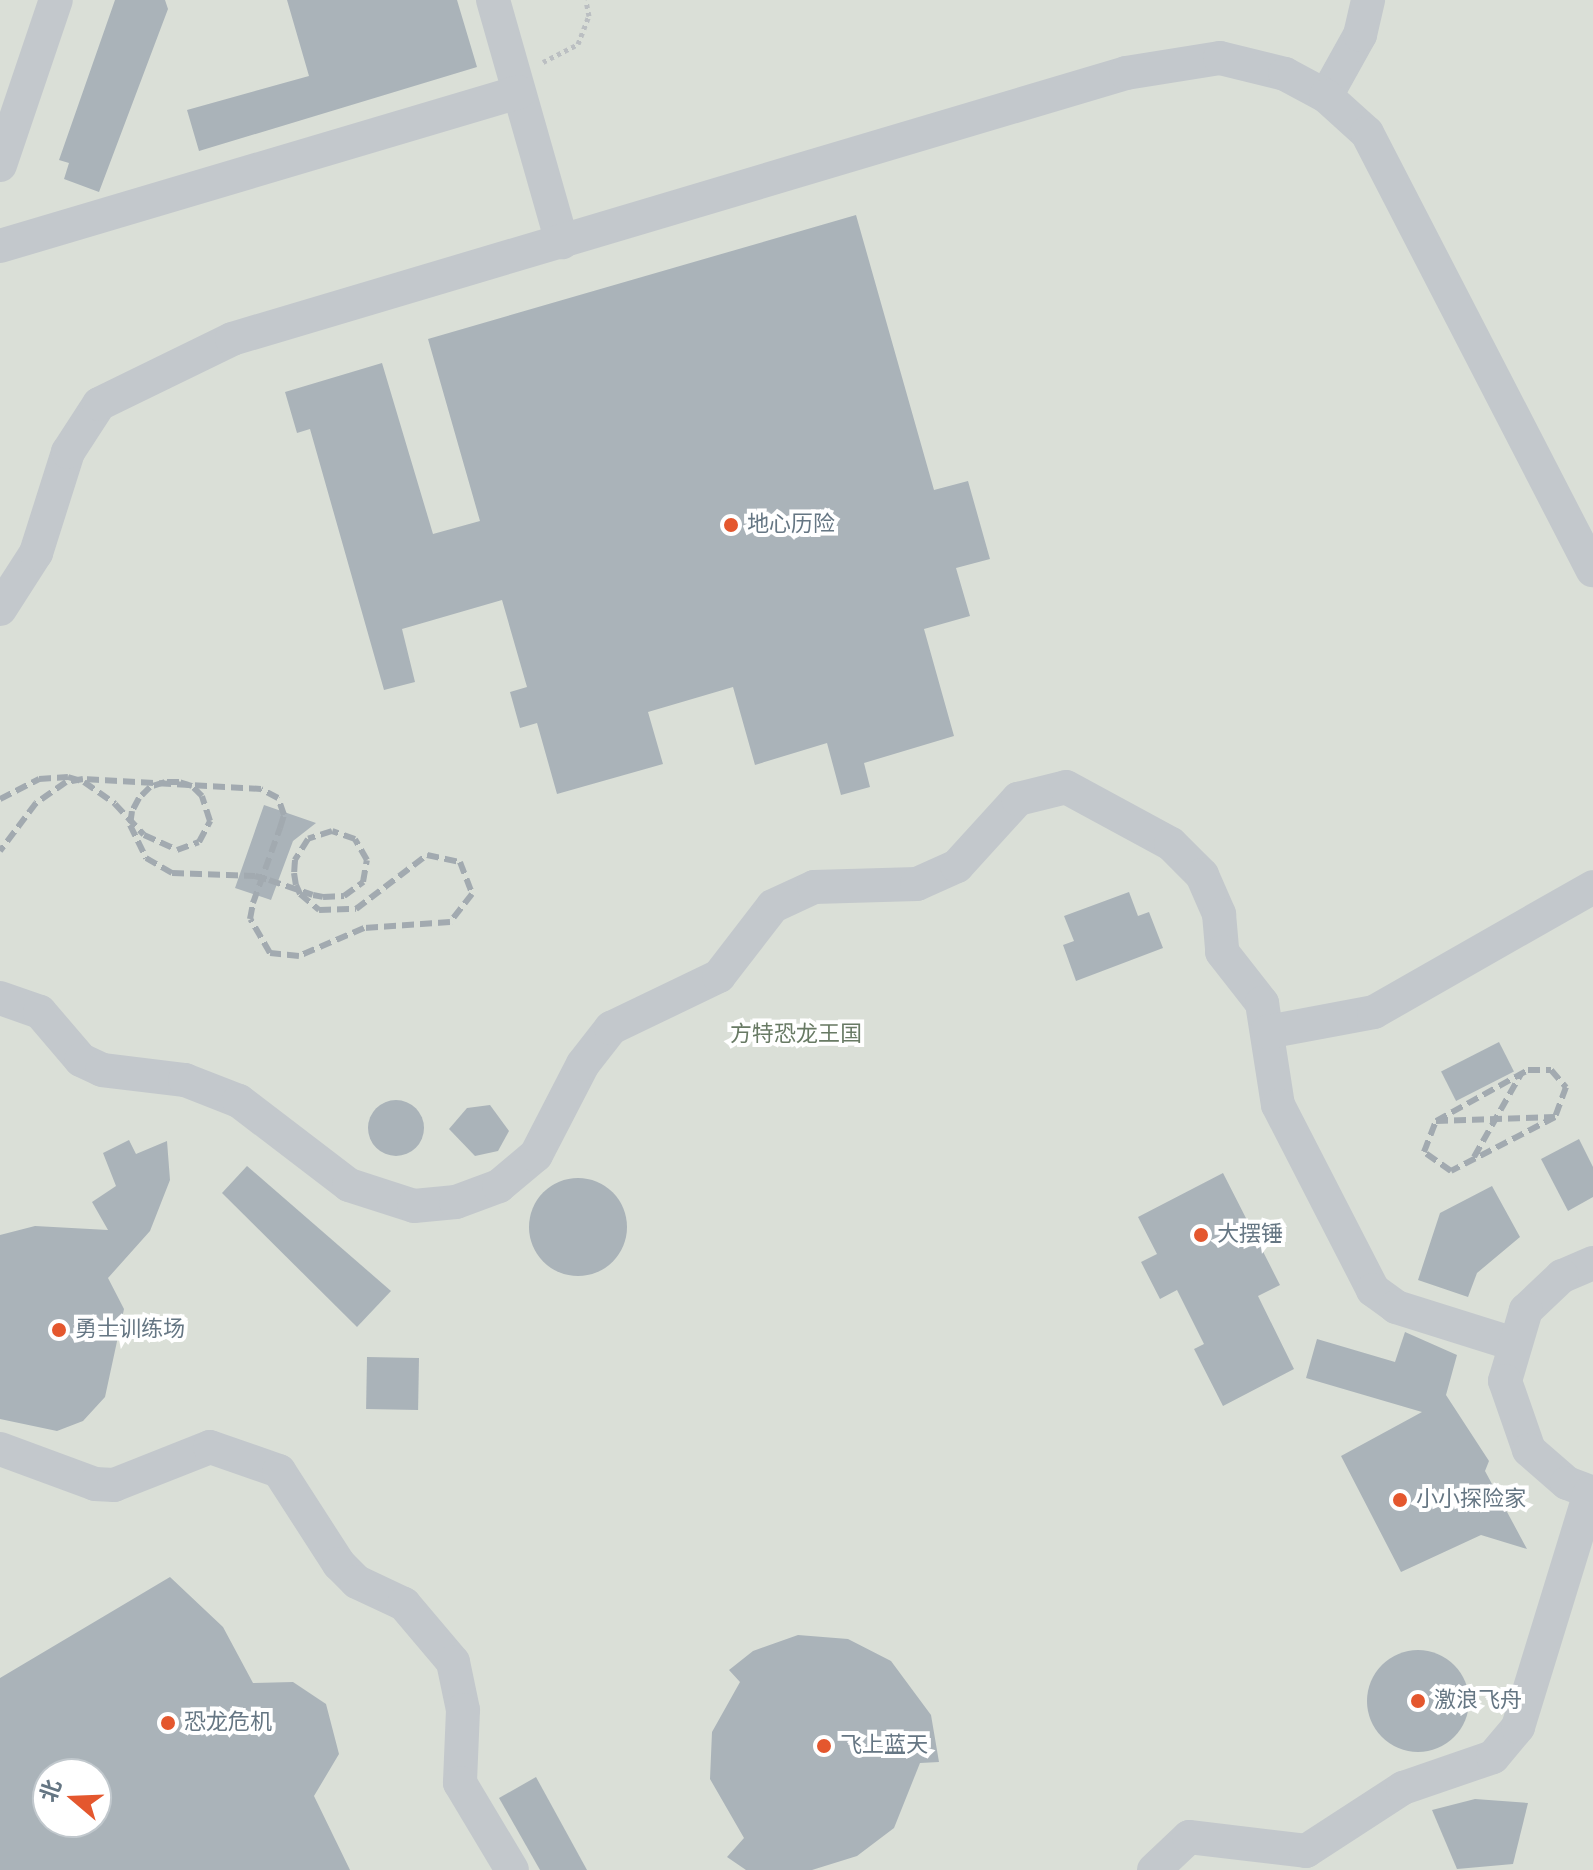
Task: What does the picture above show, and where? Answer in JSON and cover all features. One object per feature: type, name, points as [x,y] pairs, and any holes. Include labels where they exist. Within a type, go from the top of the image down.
[{"type":"lane","points":[[0,165],[56,0]]},
{"type":"lane","points":[[493,0],[562,242]]},
{"type":"lane","points":[[1326,96],[1360,35],[1368,0]]},
{"type":"lane","points":[[0,609],[36,553],[68,452],[99,404],[232,339],[1179,59],[1253,62],[1326,96],[1367,133],[1390,169],[1593,570]]},
{"type":"lane","points":[[0,246],[516,81]]},
{"type":"lane","points":[[0,998],[40,1012],[81,1060],[102,1070],[185,1080],[239,1101],[349,1185],[414,1206],[456,1202],[499,1186],[536,1155],[583,1064],[611,1028],[719,976],[773,906],[814,887],[900,888],[939,875],[957,866],[1018,799],[1051,786],[1083,793],[1188,857],[1212,894],[1222,952],[1262,1003],[1278,1105],[1373,1290],[1396,1307],[1511,1343]]},
{"type":"lane","points":[[1267,1032],[1374,1012],[1593,887]]},
{"type":"lane","points":[[1154,1870],[1189,1837],[1306,1851],[1346,1832],[1403,1788],[1493,1757],[1518,1727],[1591,1493],[1546,1469],[1516,1429],[1505,1381],[1511,1343],[1543,1291],[1593,1263]]},
{"type":"lane","points":[[0,1449],[95,1484],[114,1485],[210,1447],[279,1471],[339,1564],[357,1582],[404,1604],[453,1662],[463,1710],[460,1783],[512,1870]]},
{"type":"path","points":[[516,81],[578,44],[589,16],[586,0]]},
{"type":"green space","name":"方特恐龙王国","points":[[0,0],[1593,0],[1593,1870],[0,1870]]},
{"type":"building","points":[[115,0],[165,0],[168,9],[99,192],[64,179],[69,163],[59,160]]},
{"type":"building","points":[[287,0],[457,0],[477,67],[199,151],[187,110],[309,76]]},
{"type":"building","name":"地心历险","points":[[856,215],[934,490],[968,481],[990,559],[956,568],[970,616],[924,629],[954,736],[864,763],[870,787],[841,795],[827,743],[755,765],[733,687],[648,712],[663,764],[557,794],[537,723],[520,728],[510,692],[527,687],[502,600],[402,629],[415,682],[384,690],[310,429],[297,433],[285,392],[382,363],[433,534],[480,521],[428,339]]},
{"type":"building","points":[[264,805],[316,823],[293,841],[271,900],[235,888]]},
{"type":"building","points":[[1129,892],[1138,916],[1149,912],[1163,948],[1076,981],[1063,945],[1074,941],[1064,916]]},
{"type":"building","points":[[1499,1042],[1514,1071],[1456,1101],[1441,1072]]},
{"type":"building","points":[[396,1100],[416,1108],[424,1128],[416,1148],[396,1156],[376,1148],[368,1128],[376,1108]]},
{"type":"building","points":[[490,1105],[509,1131],[498,1151],[475,1156],[449,1129],[467,1108]]},
{"type":"building","points":[[1579,1139],[1593,1167],[1593,1197],[1568,1211],[1541,1159]]},
{"type":"building","name":"勇士训练场","points":[[129,1140],[136,1154],[167,1141],[170,1180],[150,1231],[108,1278],[124,1309],[105,1397],[83,1421],[57,1431],[0,1419],[0,1235],[35,1226],[108,1230],[92,1202],[116,1186],[103,1153]]},
{"type":"building","points":[[247,1166],[391,1291],[357,1327],[222,1193]]},
{"type":"building","name":"大摆锤","points":[[1223,1173],[1280,1285],[1258,1296],[1294,1369],[1223,1406],[1194,1349],[1204,1344],[1177,1290],[1160,1299],[1141,1262],[1157,1254],[1138,1217]]},
{"type":"building","points":[[578,1178],[597,1182],[612,1193],[623,1208],[627,1227],[623,1246],[612,1261],[597,1272],[578,1276],[559,1272],[544,1261],[533,1246],[529,1227],[533,1208],[544,1193],[559,1182]]},
{"type":"building","points":[[1492,1186],[1520,1237],[1477,1273],[1468,1297],[1418,1280],[1440,1213]]},
{"type":"building","points":[[1405,1332],[1457,1355],[1446,1395],[1489,1461],[1485,1471],[1527,1549],[1481,1535],[1401,1572],[1341,1456],[1422,1412],[1306,1378],[1317,1339],[1395,1362]]},
{"type":"building","points":[[367,1357],[419,1358],[418,1410],[366,1409]]},
{"type":"building","name":"恐龙危机","points":[[170,1577],[223,1627],[253,1683],[293,1682],[326,1704],[339,1754],[314,1796],[350,1870],[0,1870],[0,1678]]},
{"type":"building","name":"飞上蓝天","points":[[798,1635],[848,1639],[891,1661],[931,1715],[939,1762],[920,1763],[894,1828],[857,1856],[812,1870],[746,1870],[727,1857],[744,1838],[710,1779],[712,1732],[740,1682],[729,1670],[753,1651]]},
{"type":"building","name":"激浪飞舟","points":[[1418,1650],[1438,1653],[1461,1672],[1466,1681],[1469,1701],[1466,1721],[1447,1744],[1438,1749],[1418,1752],[1398,1749],[1375,1730],[1370,1721],[1367,1701],[1370,1681],[1389,1658],[1398,1653]]},
{"type":"building","points":[[536,1777],[587,1870],[540,1870],[499,1798]]},
{"type":"building","points":[[1475,1799],[1528,1803],[1513,1864],[1457,1869],[1432,1810]]},
{"type":"railway","points":[[0,799],[39,779],[68,777],[84,782],[115,804],[144,835],[177,850],[199,842],[210,821],[202,796],[192,786],[179,782],[165,782],[150,787],[132,811],[130,825],[146,858],[172,873],[255,876],[269,880],[313,895],[344,896],[363,882],[367,860],[355,839],[332,831],[308,839],[295,860],[294,873],[296,885],[300,894],[319,910],[356,909],[427,855],[460,862],[472,894],[450,922],[364,928],[299,956],[270,953],[250,919],[253,903],[280,828],[284,815],[278,798],[261,789],[83,779],[66,782],[36,803],[0,851]]},
{"type":"railway","points":[[1436,1121],[1528,1070],[1551,1070],[1566,1087],[1555,1117],[1451,1171],[1424,1152],[1436,1121],[1555,1117]]},
{"type":"railway","points":[[1474,1157],[1521,1074]]},
{"type":"place","name":"地心历险","points":[[731,525]]},
{"type":"place","name":"大摆锤","points":[[1201,1235]]},
{"type":"place","name":"勇士训练场","points":[[59,1330]]},
{"type":"place","name":"小小探险家","points":[[1400,1500]]},
{"type":"place","name":"激浪飞舟","points":[[1418,1701]]},
{"type":"place","name":"恐龙危机","points":[[168,1723]]},
{"type":"place","name":"飞上蓝天","points":[[824,1746]]}]
